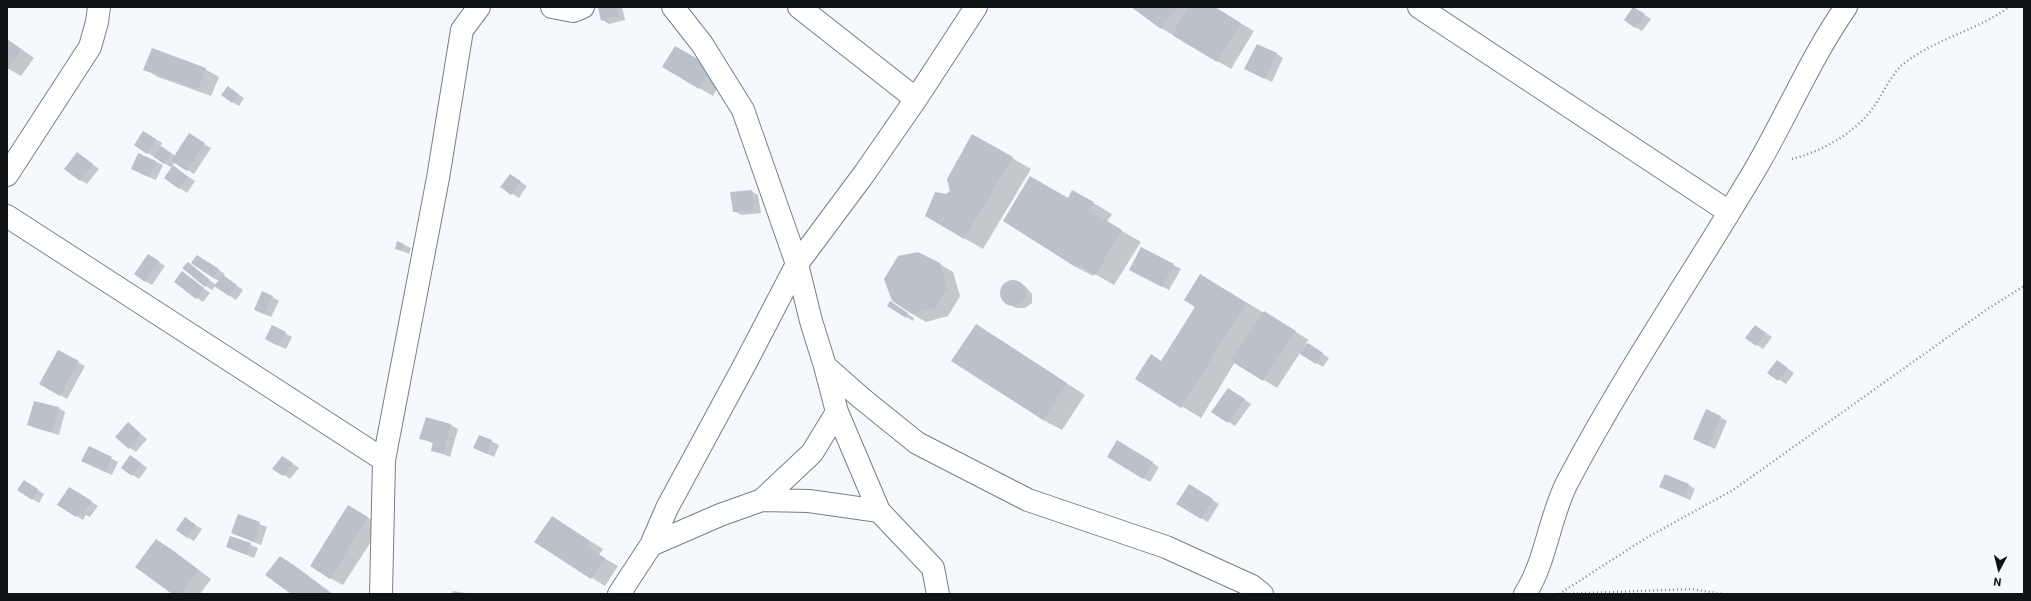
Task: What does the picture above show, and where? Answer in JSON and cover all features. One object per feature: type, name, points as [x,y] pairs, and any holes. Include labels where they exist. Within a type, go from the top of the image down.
[{"type":"street","points":[[7,175],[90,47],[97,22],[99,7]]},
{"type":"street","points":[[381,594],[384,460],[438,178],[462,30],[479,7]]},
{"type":"street","points":[[552,7],[573,11],[583,7]]},
{"type":"street","points":[[673,7],[702,44],[743,110],[797,264],[811,321],[837,412],[879,511],[933,568],[938,594]]},
{"type":"street","points":[[799,7],[916,99]]},
{"type":"street","points":[[619,594],[651,545],[667,508],[797,264],[864,174],[916,99],[976,7]]},
{"type":"street","points":[[1419,7],[1729,212]]},
{"type":"street","points":[[1525,594],[1547,542],[1566,484],[1593,434],[1756,168],[1826,36],[1846,7]]},
{"type":"street","points":[[7,216],[384,460]]},
{"type":"street","points":[[825,366],[860,397],[918,443],[1028,500],[1166,547],[1252,586],[1262,594]]},
{"type":"street","points":[[762,500],[812,453],[837,412]]},
{"type":"street","points":[[651,545],[720,515],[762,500],[809,501],[879,511]]},
{"type":"path","points":[[1756,168],[1807,155],[1847,134],[1870,112],[1901,66],[1922,51],[1991,20],[2009,7]]},
{"type":"path","points":[[1560,594],[1646,538],[1732,490],[1986,310],[2024,286]]},
{"type":"path","points":[[1560,594],[1692,589],[1723,594]]},
{"type":"building","points":[[598,7],[617,7],[619,16],[601,21]]},
{"type":"building","points":[[1131,7],[1177,7],[1161,29]]},
{"type":"building","points":[[1188,7],[1215,7],[1241,23],[1217,62],[1172,35]]},
{"type":"building","points":[[1633,7],[1645,14],[1635,28],[1624,20]]},
{"type":"building","points":[[7,39],[21,49],[7,70]]},
{"type":"building","points":[[1257,44],[1277,53],[1265,79],[1244,69]]},
{"type":"building","points":[[675,46],[712,67],[699,89],[662,67]]},
{"type":"building","points":[[152,48],[206,68],[198,89],[143,70]]},
{"type":"building","points":[[228,86],[238,94],[232,103],[221,95]]},
{"type":"building","points":[[143,131],[156,139],[147,154],[134,145]]},
{"type":"building","points":[[189,133],[205,143],[187,171],[171,161]]},
{"type":"building","points":[[972,134],[1013,157],[964,239],[925,216],[935,192],[946,194],[950,191],[947,179]]},
{"type":"building","points":[[161,146],[171,153],[164,164],[154,157]]},
{"type":"building","points":[[77,152],[93,164],[80,181],[64,169]]},
{"type":"building","points":[[138,153],[156,161],[149,177],[131,169]]},
{"type":"building","points":[[173,165],[188,177],[179,189],[164,178]]},
{"type":"building","points":[[510,174],[521,181],[511,195],[500,187]]},
{"type":"building","points":[[1030,176],[1068,198],[1072,190],[1094,202],[1089,210],[1122,230],[1095,275],[1076,263],[1074,266],[1003,221]]},
{"type":"building","points":[[752,190],[754,210],[733,212],[730,192]]},
{"type":"building","points":[[397,241],[404,244],[402,251],[395,249]]},
{"type":"building","points":[[1141,247],[1174,264],[1162,287],[1129,270]]},
{"type":"building","points":[[918,252],[940,263],[947,288],[935,308],[912,314],[892,301],[884,279],[898,256]]},
{"type":"building","points":[[148,254],[159,261],[145,282],[134,274]]},
{"type":"building","points":[[197,255],[219,269],[213,278],[191,263]]},
{"type":"building","points":[[188,262],[210,280],[205,287],[182,268]]},
{"type":"building","points":[[182,271],[204,288],[196,299],[174,282]]},
{"type":"building","points":[[1200,274],[1246,303],[1181,408],[1135,379],[1151,354],[1161,361],[1195,307],[1184,300]]},
{"type":"building","points":[[223,275],[237,285],[229,296],[214,286]]},
{"type":"building","points":[[1013,280],[1022,284],[1026,293],[1022,302],[1013,306],[1004,302],[1000,293],[1004,284]]},
{"type":"building","points":[[262,291],[273,296],[264,314],[254,310]]},
{"type":"building","points":[[890,301],[908,313],[906,318],[887,306]]},
{"type":"building","points":[[1264,311],[1296,331],[1263,381],[1231,361]]},
{"type":"building","points":[[976,324],[1067,383],[1043,420],[951,361]]},
{"type":"building","points":[[272,325],[286,332],[278,346],[265,339]]},
{"type":"building","points":[[1755,325],[1766,333],[1756,346],[1745,338]]},
{"type":"building","points":[[1308,343],[1323,353],[1316,364],[1300,354]]},
{"type":"building","points":[[58,350],[79,361],[60,396],[39,384]]},
{"type":"building","points":[[1777,360],[1788,368],[1778,381],[1767,373]]},
{"type":"building","points":[[1228,388],[1245,399],[1228,423],[1211,412]]},
{"type":"building","points":[[34,401],[59,407],[52,432],[27,425]]},
{"type":"building","points":[[1706,409],[1721,416],[1708,446],[1693,439]]},
{"type":"building","points":[[426,417],[451,424],[443,454],[431,451],[433,442],[419,439]]},
{"type":"building","points":[[128,422],[141,434],[129,449],[115,437]]},
{"type":"building","points":[[479,435],[492,440],[487,454],[473,448]]},
{"type":"building","points":[[1117,440],[1153,462],[1143,479],[1107,457]]},
{"type":"building","points":[[89,446],[112,457],[105,472],[81,461]]},
{"type":"building","points":[[130,455],[141,463],[132,476],[121,468]]},
{"type":"building","points":[[282,456],[293,463],[283,476],[272,469]]},
{"type":"building","points":[[1665,474],[1689,484],[1684,497],[1659,487]]},
{"type":"building","points":[[24,480],[38,489],[32,500],[17,490]]},
{"type":"building","points":[[1189,484],[1213,499],[1201,519],[1176,504]]},
{"type":"building","points":[[69,487],[92,501],[83,514],[79,512],[76,517],[57,505]]},
{"type":"building","points":[[348,505],[368,517],[330,579],[310,566]]},
{"type":"building","points":[[238,514],[260,522],[254,542],[231,533]]},
{"type":"building","points":[[552,516],[590,541],[587,547],[605,558],[591,579],[534,542]]},
{"type":"building","points":[[185,517],[196,525],[187,538],[176,530]]},
{"type":"building","points":[[230,536],[251,543],[247,555],[226,547]]},
{"type":"building","points":[[156,539],[198,570],[181,594],[172,594],[135,567]]},
{"type":"building","points":[[280,556],[327,591],[325,594],[291,594],[265,575]]},
{"type":"building","points":[[453,591],[465,593],[465,594],[452,594]]}]
